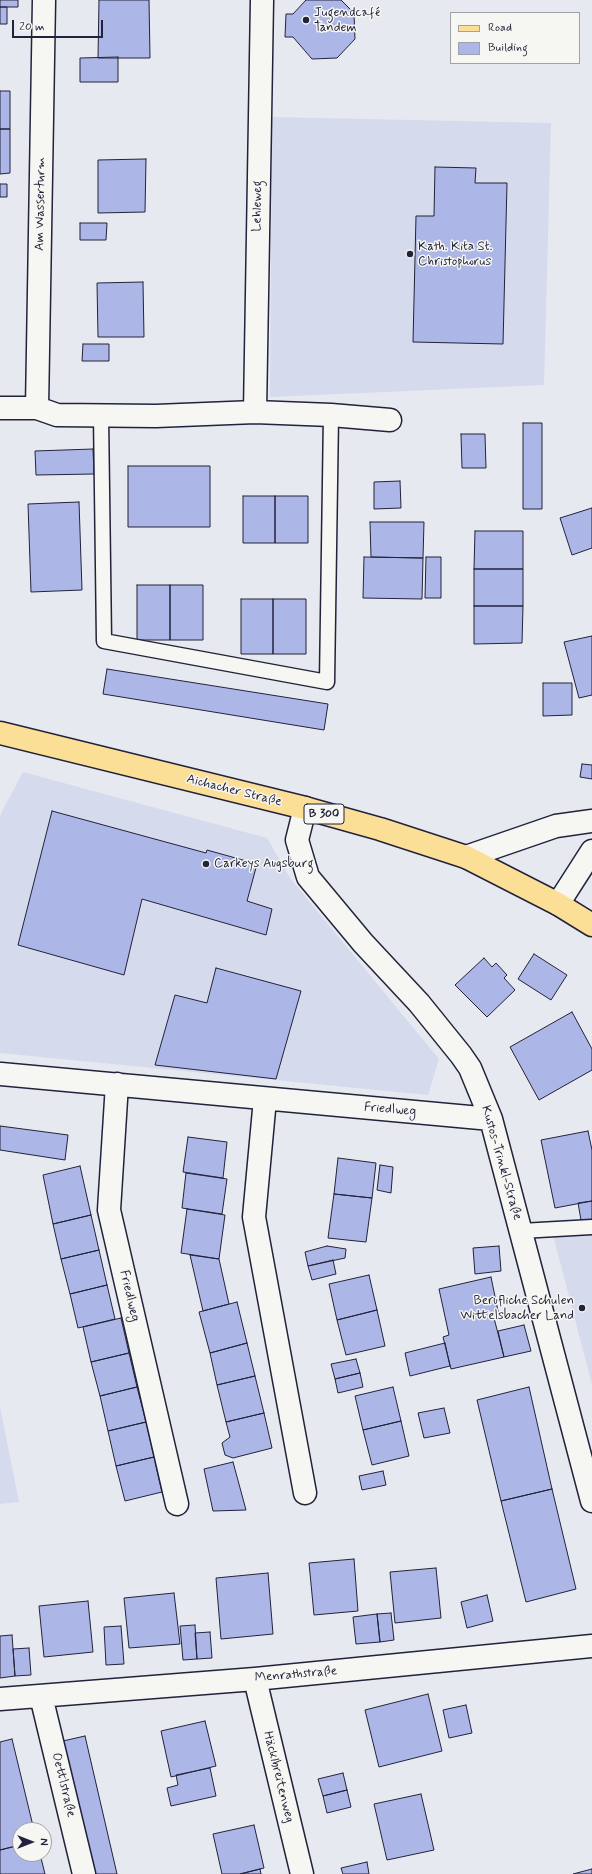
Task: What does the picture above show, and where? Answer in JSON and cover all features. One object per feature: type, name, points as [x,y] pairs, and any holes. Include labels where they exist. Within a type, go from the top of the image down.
[{"type":"main road","name":"Aichacher Straße","points":[[0,733],[305,808],[380,829],[466,857],[558,904],[592,925]]},
{"type":"street","name":"Am Wasserturm","points":[[37,408],[44,0]]},
{"type":"street","name":"Lehleweg","points":[[255,412],[262,0]]},
{"type":"street","points":[[0,408],[37,408],[57,415],[156,416],[255,412],[331,415],[390,420]]},
{"type":"street","name":"Kustos-Trinkl-Straße","points":[[305,808],[297,840],[308,877],[362,943],[419,1003],[470,1068],[491,1119],[592,1502]]},
{"type":"street","points":[[466,857],[556,826],[592,821]]},
{"type":"street","points":[[558,904],[592,851]]},
{"type":"street","name":"Friedlweg","points":[[1,1074],[491,1119]]},
{"type":"street","name":"Friedlweg","points":[[118,1084],[109,1210],[177,1504]]},
{"type":"street","points":[[265,1098],[254,1217],[305,1493]]},
{"type":"street","name":"Menrathstraße","points":[[0,1699],[255,1679],[592,1646]]},
{"type":"street","name":"Häcklbreitenweg","points":[[255,1679],[302,1874]]},
{"type":"street","name":"Oettlstraße","points":[[41,1696],[84,1874]]},
{"type":"lane","points":[[101,415],[104,641],[327,682],[331,415]]},
{"type":"lane","points":[[520,1231],[592,1227]]},
{"type":"shaded area","name":"Kath. Kita St. Christophorus","points":[[272,117],[551,123],[544,385],[270,397]]},
{"type":"shaded area","points":[[23,772],[267,838],[290,878],[439,1059],[428,1095],[0,1053],[0,817]]},
{"type":"shaded area","name":"Berufliche Schulen Wittelsbacher Land","points":[[592,1227],[592,1385],[552,1231]]},
{"type":"shaded area","points":[[0,1407],[19,1502],[0,1504]]},
{"type":"building","points":[[0,0],[18,0],[18,7],[0,7]]},
{"type":"building","points":[[99,0],[149,0],[150,58],[98,58]]},
{"type":"building","points":[[306,0],[341,0],[354,13],[355,39],[337,58],[312,59],[293,37],[285,37],[286,14],[293,14]]},
{"type":"building","points":[[0,7],[7,7],[7,24],[0,24]]},
{"type":"building","points":[[118,57],[118,82],[80,82],[80,58]]},
{"type":"building","points":[[0,91],[10,91],[10,129],[0,129]]},
{"type":"building","points":[[0,129],[10,129],[10,173],[0,174]]},
{"type":"building","points":[[146,159],[145,212],[98,213],[98,160]]},
{"type":"building","points":[[435,167],[476,168],[475,183],[507,183],[503,344],[413,342],[416,216],[434,216]]},
{"type":"building","points":[[0,184],[7,184],[7,197],[0,197]]},
{"type":"building","points":[[80,223],[107,223],[106,240],[80,240]]},
{"type":"building","points":[[143,282],[144,337],[98,337],[97,283]]},
{"type":"building","points":[[83,344],[109,344],[109,361],[82,361]]},
{"type":"building","points":[[523,423],[542,423],[542,509],[523,509]]},
{"type":"building","points":[[461,434],[485,434],[486,468],[462,468]]},
{"type":"building","points":[[93,449],[94,474],[36,475],[35,451]]},
{"type":"building","points":[[128,466],[210,466],[210,527],[128,527]]},
{"type":"building","points":[[400,481],[401,508],[374,509],[374,482]]},
{"type":"building","points":[[243,496],[275,496],[275,543],[243,543]]},
{"type":"building","points":[[275,496],[308,496],[308,543],[275,543]]},
{"type":"building","points":[[79,502],[82,590],[31,592],[28,504]]},
{"type":"building","points":[[592,508],[592,548],[572,555],[560,518]]},
{"type":"building","points":[[370,522],[424,522],[423,558],[371,557]]},
{"type":"building","points":[[475,531],[523,531],[523,569],[474,569]]},
{"type":"building","points":[[364,557],[423,558],[422,599],[363,598]]},
{"type":"building","points":[[426,557],[441,557],[441,598],[425,598]]},
{"type":"building","points":[[474,569],[523,569],[523,606],[474,606]]},
{"type":"building","points":[[137,585],[170,585],[170,640],[137,640]]},
{"type":"building","points":[[170,585],[203,585],[203,640],[170,640]]},
{"type":"building","points":[[241,599],[273,599],[273,654],[241,654]]},
{"type":"building","points":[[273,599],[306,599],[306,654],[273,654]]},
{"type":"building","points":[[474,606],[523,606],[522,643],[474,644]]},
{"type":"building","points":[[592,636],[592,695],[579,698],[564,642]]},
{"type":"building","points":[[107,669],[328,704],[324,730],[103,694]]},
{"type":"building","points":[[543,683],[572,683],[572,715],[543,716]]},
{"type":"building","points":[[582,764],[592,765],[592,779],[580,777]]},
{"type":"building","points":[[52,811],[206,853],[207,850],[257,864],[247,901],[272,909],[266,935],[142,899],[124,975],[18,945]]},
{"type":"building","points":[[534,954],[567,975],[551,1000],[518,979]]},
{"type":"building","points":[[484,958],[492,967],[496,963],[507,975],[504,978],[515,990],[487,1017],[455,985]]},
{"type":"building","points":[[216,968],[301,991],[276,1079],[155,1065],[175,995],[207,1003]]},
{"type":"building","points":[[572,1012],[592,1049],[592,1070],[539,1100],[510,1047]]},
{"type":"building","points":[[0,1126],[68,1135],[65,1160],[0,1150]]},
{"type":"building","points":[[588,1131],[592,1150],[592,1201],[555,1208],[541,1140]]},
{"type":"building","points":[[188,1137],[227,1142],[223,1178],[183,1172]]},
{"type":"building","points":[[338,1158],[376,1163],[372,1198],[334,1194]]},
{"type":"building","points":[[380,1165],[393,1167],[391,1193],[377,1190]]},
{"type":"building","points":[[80,1166],[91,1215],[53,1224],[43,1175]]},
{"type":"building","points":[[186,1173],[227,1179],[222,1214],[182,1208]]},
{"type":"building","points":[[334,1194],[372,1198],[366,1242],[328,1238]]},
{"type":"building","points":[[592,1201],[592,1220],[581,1220],[578,1203]]},
{"type":"building","points":[[187,1209],[225,1215],[219,1259],[181,1253]]},
{"type":"building","points":[[91,1215],[99,1250],[61,1259],[53,1224]]},
{"type":"building","points":[[327,1246],[346,1249],[345,1258],[308,1266],[305,1252]]},
{"type":"building","points":[[499,1246],[501,1271],[475,1274],[473,1248]]},
{"type":"building","points":[[99,1250],[107,1285],[70,1294],[61,1259]]},
{"type":"building","points":[[190,1255],[219,1259],[229,1304],[203,1311]]},
{"type":"building","points":[[333,1260],[336,1274],[312,1280],[308,1266]]},
{"type":"building","points":[[369,1275],[377,1310],[337,1320],[329,1284]]},
{"type":"building","points":[[491,1277],[499,1316],[494,1318],[504,1357],[451,1369],[443,1337],[449,1335],[439,1289]]},
{"type":"building","points":[[107,1285],[115,1319],[78,1328],[70,1294]]},
{"type":"building","points":[[237,1302],[247,1343],[210,1353],[199,1312]]},
{"type":"building","points":[[377,1310],[385,1346],[346,1355],[337,1320]]},
{"type":"building","points":[[121,1318],[129,1353],[91,1362],[83,1327]]},
{"type":"building","points":[[524,1325],[531,1351],[504,1357],[498,1331]]},
{"type":"building","points":[[247,1343],[255,1376],[217,1385],[210,1353]]},
{"type":"building","points":[[445,1343],[450,1366],[410,1376],[405,1353]]},
{"type":"building","points":[[129,1353],[137,1387],[100,1396],[91,1362]]},
{"type":"building","points":[[356,1359],[360,1373],[335,1379],[331,1364]]},
{"type":"building","points":[[360,1373],[363,1387],[338,1393],[335,1379]]},
{"type":"building","points":[[255,1376],[264,1413],[226,1422],[217,1385]]},
{"type":"building","points":[[137,1387],[146,1422],[108,1431],[100,1396]]},
{"type":"building","points":[[393,1387],[401,1421],[363,1430],[355,1396]]},
{"type":"building","points":[[529,1387],[552,1489],[501,1501],[477,1400]]},
{"type":"building","points":[[444,1408],[450,1433],[424,1438],[418,1413]]},
{"type":"building","points":[[264,1413],[272,1448],[233,1458],[225,1455],[222,1443],[230,1437],[226,1422]]},
{"type":"building","points":[[401,1421],[409,1456],[372,1465],[363,1430]]},
{"type":"building","points":[[146,1422],[154,1457],[116,1466],[108,1431]]},
{"type":"building","points":[[154,1457],[162,1492],[125,1501],[116,1466]]},
{"type":"building","points":[[233,1462],[246,1510],[213,1511],[204,1469]]},
{"type":"building","points":[[383,1471],[386,1485],[362,1490],[359,1476]]},
{"type":"building","points":[[552,1489],[576,1589],[526,1602],[501,1501]]},
{"type":"building","points":[[354,1559],[358,1611],[314,1615],[309,1563]]},
{"type":"building","points":[[436,1568],[441,1618],[395,1623],[390,1572]]},
{"type":"building","points":[[268,1573],[273,1634],[221,1639],[216,1578]]},
{"type":"building","points":[[174,1593],[180,1644],[129,1648],[124,1598]]},
{"type":"building","points":[[487,1595],[493,1621],[467,1628],[461,1602]]},
{"type":"building","points":[[88,1601],[93,1652],[44,1657],[39,1606]]},
{"type":"building","points":[[391,1613],[394,1640],[380,1642],[377,1614]]},
{"type":"building","points":[[377,1614],[380,1642],[356,1644],[353,1617]]},
{"type":"building","points":[[195,1625],[197,1659],[183,1660],[180,1626]]},
{"type":"building","points":[[121,1626],[124,1664],[106,1665],[104,1627]]},
{"type":"building","points":[[210,1632],[212,1658],[197,1659],[195,1633]]},
{"type":"building","points":[[12,1635],[15,1676],[0,1678],[0,1636]]},
{"type":"building","points":[[29,1648],[31,1675],[15,1676],[13,1649]]},
{"type":"building","points":[[428,1694],[442,1751],[379,1767],[365,1710]]},
{"type":"building","points":[[466,1705],[472,1733],[449,1738],[443,1710]]},
{"type":"building","points":[[205,1721],[216,1766],[171,1777],[161,1731]]},
{"type":"building","points":[[85,1736],[117,1874],[94,1874],[63,1741]]},
{"type":"building","points":[[12,1739],[32,1822],[12,1822],[12,1847],[0,1850],[0,1742]]},
{"type":"building","points":[[210,1768],[216,1796],[171,1806],[167,1788],[178,1785],[176,1775]]},
{"type":"building","points":[[343,1773],[347,1790],[323,1796],[318,1779]]},
{"type":"building","points":[[347,1790],[351,1807],[327,1813],[323,1796]]},
{"type":"building","points":[[421,1794],[434,1850],[387,1860],[374,1804]]},
{"type":"building","points":[[254,1825],[264,1868],[240,1874],[222,1874],[213,1834]]},
{"type":"building","points":[[12,1847],[12,1862],[42,1862],[45,1874],[0,1874],[0,1850]]},
{"type":"building","points":[[367,1862],[369,1874],[343,1874],[341,1868]]},
{"type":"building","points":[[260,1869],[261,1874],[240,1874]]},
{"type":"building","points":[[592,1869],[592,1874],[573,1874]]},
{"type":"place","name":"Jugendcafé Tandem","points":[[306,20]]},
{"type":"place","name":"Kath. Kita St. Christophorus","points":[[410,254]]},
{"type":"place","name":"Carkeys Augsburg","points":[[206,864]]},
{"type":"place","name":"Berufliche Schulen Wittelsbacher Land","points":[[582,1308]]}]
